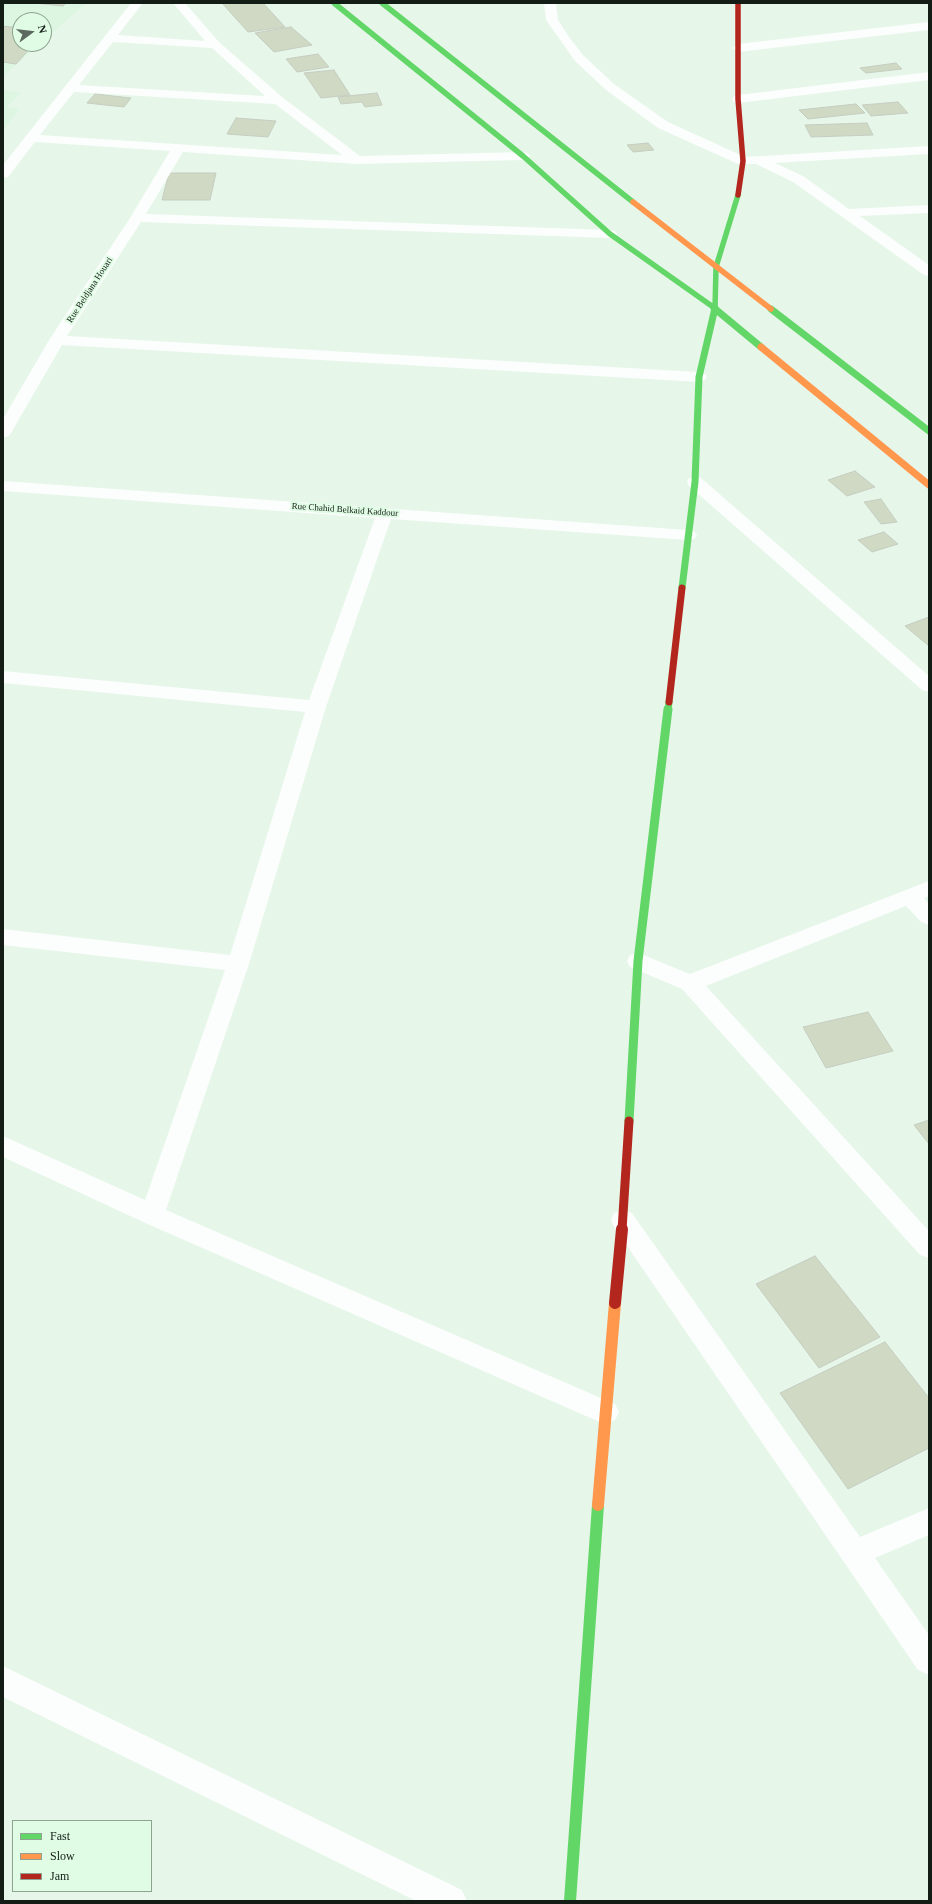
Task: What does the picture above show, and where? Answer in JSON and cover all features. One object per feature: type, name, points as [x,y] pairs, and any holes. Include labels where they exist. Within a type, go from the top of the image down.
[{"type":"street","points":[[3,174],[137,3]]},
{"type":"street","points":[[179,3],[215,44],[278,100],[357,160]]},
{"type":"street","points":[[334,3],[523,156],[610,234],[715,309],[929,486]]},
{"type":"street","points":[[382,3],[716,267],[929,431]]},
{"type":"street","points":[[550,3],[552,20],[564,39],[579,58],[610,87],[663,125],[743,161],[929,150]]},
{"type":"street","points":[[570,1901],[605,1412],[623,1220],[638,961],[694,482],[699,377],[715,309],[716,267],[738,197],[743,161],[738,99],[738,3]]},
{"type":"street","points":[[738,48],[929,26]]},
{"type":"street","points":[[111,38],[215,44]]},
{"type":"street","points":[[738,99],[929,76]]},
{"type":"street","points":[[69,88],[278,100]]},
{"type":"street","points":[[31,138],[357,160],[523,156]]},
{"type":"street","name":"Rue Beldjana Houari","points":[[3,433],[57,340],[137,218],[178,148]]},
{"type":"street","points":[[757,160],[798,179],[929,272]]},
{"type":"street","points":[[846,213],[929,209]]},
{"type":"street","points":[[137,218],[610,234]]},
{"type":"street","points":[[57,340],[699,377]]},
{"type":"street","points":[[694,482],[929,686]]},
{"type":"street","name":"Rue Chahid Belkaid Kaddour","points":[[3,486],[688,535]]},
{"type":"street","points":[[152,1215],[238,964],[316,707],[385,513]]},
{"type":"street","points":[[3,677],[316,707]]},
{"type":"street","points":[[690,984],[929,888]]},
{"type":"street","points":[[909,896],[929,917]]},
{"type":"street","points":[[3,937],[238,964]]},
{"type":"street","points":[[638,961],[690,984],[929,1248]]},
{"type":"street","points":[[3,1146],[152,1215],[605,1412]]},
{"type":"street","points":[[623,1220],[929,1660]]},
{"type":"street","points":[[855,1553],[929,1521]]},
{"type":"street","points":[[3,1682],[451,1901]]},
{"type":"shaded area","points":[[3,3],[86,3],[52,33],[52,12],[12,12],[12,52],[31,52],[3,76]]},
{"type":"shaded area","points":[[3,90],[21,93],[6,107],[20,109],[3,130]]},
{"type":"building","points":[[35,3],[66,3],[63,6]]},
{"type":"building","points":[[222,3],[263,3],[285,27],[248,32]]},
{"type":"building","points":[[3,26],[12,27],[12,52],[27,52],[16,64],[3,62]]},
{"type":"building","points":[[291,27],[312,45],[274,52],[255,33]]},
{"type":"building","points":[[318,54],[329,67],[297,72],[286,59]]},
{"type":"building","points":[[896,63],[902,69],[866,73],[860,68]]},
{"type":"building","points":[[334,70],[350,95],[321,98],[304,73]]},
{"type":"building","points":[[377,93],[382,105],[365,107],[362,102],[341,104],[338,97]]},
{"type":"building","points":[[95,94],[131,98],[124,107],[87,103]]},
{"type":"building","points":[[898,102],[908,113],[871,116],[862,105]]},
{"type":"building","points":[[856,104],[865,113],[808,119],[799,110]]},
{"type":"building","points":[[236,118],[276,121],[268,137],[227,134]]},
{"type":"building","points":[[867,123],[873,135],[811,137],[805,125]]},
{"type":"building","points":[[648,143],[654,150],[633,152],[627,145]]},
{"type":"building","points":[[169,173],[216,173],[210,200],[162,200]]},
{"type":"building","points":[[855,471],[875,487],[847,496],[828,480]]},
{"type":"building","points":[[881,499],[897,522],[881,524],[864,502]]},
{"type":"building","points":[[884,532],[898,544],[872,552],[858,540]]},
{"type":"building","points":[[929,617],[929,646],[905,626]]},
{"type":"building","points":[[868,1012],[893,1051],[826,1068],[803,1027]]},
{"type":"building","points":[[929,1120],[929,1144],[914,1125]]},
{"type":"building","points":[[815,1256],[880,1337],[819,1368],[756,1284]]},
{"type":"building","points":[[885,1342],[929,1398],[929,1448],[848,1489],[780,1393]]},
{"type":"traffic: fast","points":[[334,3],[523,156],[610,234],[715,309],[761,347]]},
{"type":"traffic: fast","points":[[382,3],[633,202]]},
{"type":"traffic: fast","points":[[682,588],[695,482],[699,377],[715,309],[716,267],[738,195]]},
{"type":"traffic: fast","points":[[771,309],[929,431]]},
{"type":"traffic: fast","points":[[629,1121],[638,961],[669,702]]},
{"type":"traffic: fast","points":[[570,1901],[598,1505]]},
{"type":"traffic: slow","points":[[633,202],[771,309]]},
{"type":"traffic: slow","points":[[761,347],[929,485]]},
{"type":"traffic: slow","points":[[598,1505],[615,1303]]},
{"type":"traffic: jam","points":[[738,3],[738,99],[743,161],[738,195]]},
{"type":"traffic: jam","points":[[669,702],[682,588]]},
{"type":"traffic: jam","points":[[615,1303],[623,1220],[629,1121]]}]
